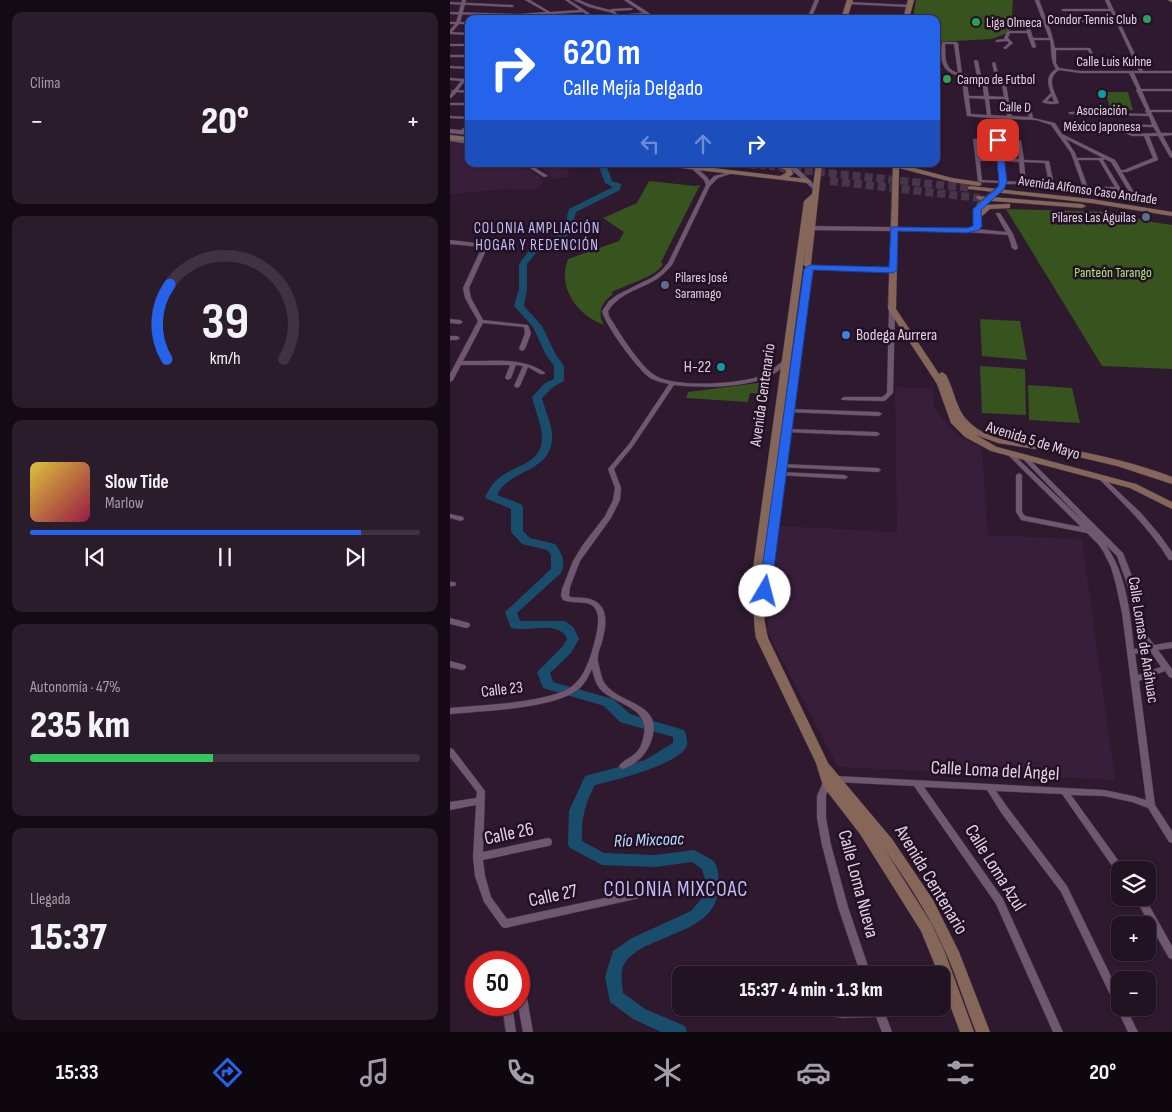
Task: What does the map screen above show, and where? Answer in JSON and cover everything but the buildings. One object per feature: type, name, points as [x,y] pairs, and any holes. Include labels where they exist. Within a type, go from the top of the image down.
[{"type":"main road","points":[[845,15],[850,2]]},
{"type":"main road","points":[[450,135],[465,136]]},
{"type":"main road","points":[[693,167],[779,176],[790,174],[790,169],[784,167]]},
{"type":"main road","points":[[707,167],[808,181]]},
{"type":"main road","name":"Avenida Centenario","points":[[759,601],[765,591],[784,469],[789,431],[789,411],[810,267],[807,264],[808,201],[814,192],[818,167]]},
{"type":"main road","points":[[893,305],[896,167]]},
{"type":"main road","points":[[906,167],[952,180],[1002,185],[1096,205]]},
{"type":"main road","name":"Avenida Alfonso Caso Andrade","points":[[970,188],[1172,215]]},
{"type":"main road","name":"Avenida Alfonso Caso Andrade","points":[[980,198],[1041,204],[1114,204],[1172,215]]},
{"type":"main road","points":[[977,216],[986,208],[993,206],[1096,205]]},
{"type":"main road","name":"Avenida Centenario","points":[[808,228],[785,362],[755,590],[759,601],[759,623],[762,638],[831,781],[865,830],[926,927],[937,950],[967,1032]]},
{"type":"main road","name":"Avenida 5 de Mayo","points":[[893,305],[931,364],[941,384],[949,412],[959,428],[980,443],[1009,453],[1133,486],[1172,506]]},
{"type":"main road","name":"Avenida 5 de Mayo","points":[[931,364],[948,384],[960,419],[974,433],[996,440],[1066,451],[1126,465],[1172,481]]},
{"type":"main road","points":[[974,433],[989,443],[1023,456]]},
{"type":"main road","name":"Avenida Centenario","points":[[831,781],[875,825],[940,925],[952,949],[983,1032]]},
{"type":"street","points":[[512,6],[515,0]]},
{"type":"street","points":[[527,0],[553,15]]},
{"type":"street","points":[[567,0],[589,15]]},
{"type":"street","points":[[576,0],[608,10],[631,9]]},
{"type":"street","points":[[811,15],[817,0]]},
{"type":"street","points":[[1037,0],[1053,48],[1054,63],[1058,69],[1053,72],[1049,82],[1052,94]]},
{"type":"street","points":[[1107,0],[1142,72]]},
{"type":"street","points":[[450,3],[463,2],[512,6]]},
{"type":"street","points":[[450,33],[458,23],[463,2]]},
{"type":"street","points":[[601,8],[624,2],[648,15]]},
{"type":"street","points":[[850,2],[910,3]]},
{"type":"street","points":[[512,6],[518,15]]},
{"type":"street","points":[[1063,7],[1111,7]]},
{"type":"street","points":[[608,10],[615,15]]},
{"type":"street","points":[[450,13],[518,15],[582,11]]},
{"type":"street","points":[[634,15],[642,14]]},
{"type":"street","points":[[1072,21],[1118,22]]},
{"type":"street","points":[[450,22],[465,23]]},
{"type":"street","points":[[1027,26],[1034,47]]},
{"type":"street","points":[[1005,48],[1011,43],[1007,39],[1006,35],[1008,32],[1029,32]]},
{"type":"street","points":[[450,33],[465,34]]},
{"type":"street","points":[[997,41],[1007,39]]},
{"type":"street","points":[[1031,39],[1050,39]]},
{"type":"street","points":[[1010,118],[1006,101],[1004,79],[962,76],[946,68],[943,43],[956,44],[957,55],[962,76],[966,97],[986,98],[1006,101],[1028,105],[1031,118]]},
{"type":"street","points":[[450,44],[465,45]]},
{"type":"street","points":[[1053,48],[1088,49],[1093,58]]},
{"type":"street","points":[[944,55],[957,55]]},
{"type":"street","points":[[450,56],[465,56]]},
{"type":"street","points":[[976,61],[982,77],[989,117]]},
{"type":"street","points":[[994,63],[997,77]]},
{"type":"street","points":[[450,67],[465,68]]},
{"type":"street","name":"Calle Luis Kuhne","points":[[1058,69],[1072,72],[1172,72]]},
{"type":"street","points":[[1131,72],[1148,113],[1171,153]]},
{"type":"street","points":[[450,79],[465,80]]},
{"type":"street","points":[[450,98],[452,91],[465,81]]},
{"type":"street","points":[[1138,90],[1172,90]]},
{"type":"street","points":[[452,91],[465,92]]},
{"type":"street","name":"Calle D","points":[[966,97],[970,116],[1031,118],[1049,122],[1057,131],[1109,158]]},
{"type":"street","points":[[450,104],[465,104]]},
{"type":"street","points":[[1070,113],[1148,113],[1172,111]]},
{"type":"street","points":[[450,117],[465,118]]},
{"type":"street","points":[[1067,122],[1068,128],[1072,130],[1126,132],[1131,135],[1146,135],[1157,131]]},
{"type":"street","points":[[1084,124],[1172,132]]},
{"type":"street","points":[[1024,183],[1019,141],[975,140],[980,181],[1002,185],[1024,183],[1052,186],[1073,192],[1086,188],[1070,147],[1057,131]]},
{"type":"street","points":[[1119,171],[1125,171],[1156,159],[1146,135]]},
{"type":"street","points":[[998,140],[1002,185]]},
{"type":"street","points":[[1076,159],[1100,160],[1109,158],[1136,199]]},
{"type":"street","points":[[977,159],[1047,162],[1052,186]]},
{"type":"street","points":[[1100,160],[1123,196]]},
{"type":"street","points":[[531,167],[546,176]]},
{"type":"street","points":[[693,167],[706,179],[708,185]]},
{"type":"street","points":[[793,167],[808,181],[814,192]]},
{"type":"street","points":[[735,172],[716,177],[708,185],[664,273],[616,297],[605,310],[611,324],[642,367],[652,377],[672,384],[710,384],[749,380],[762,377],[785,362]]},
{"type":"street","points":[[978,226],[977,216],[980,206],[1002,185]]},
{"type":"street","points":[[1104,188],[1129,187]]},
{"type":"street","points":[[998,214],[1010,234],[1014,248]]},
{"type":"street","points":[[967,230],[978,226]]},
{"type":"street","points":[[978,226],[987,230],[1010,234]]},
{"type":"street","points":[[808,228],[894,228],[1003,233]]},
{"type":"street","points":[[450,242],[484,245],[467,283],[466,292],[481,321]]},
{"type":"street","points":[[810,267],[893,270]]},
{"type":"street","points":[[844,399],[884,399],[890,393],[893,305]]},
{"type":"street","points":[[450,321],[460,322]]},
{"type":"street","points":[[481,321],[526,326],[528,333],[522,349]]},
{"type":"street","points":[[450,380],[481,321]]},
{"type":"street","points":[[450,338],[458,338]]},
{"type":"street","points":[[460,363],[514,363],[533,367],[542,373]]},
{"type":"street","points":[[508,378],[514,363]]},
{"type":"street","points":[[517,386],[526,365]]},
{"type":"street","points":[[623,766],[632,762],[642,752],[648,739],[649,723],[645,714],[603,687],[596,671],[594,656],[602,614],[594,603],[566,598],[565,591],[579,556],[602,525],[616,499],[619,489],[611,469],[672,384]]},
{"type":"street","points":[[789,411],[879,414]]},
{"type":"street","points":[[789,431],[877,434]]},
{"type":"street","name":"Calle Lomas de Anáhuac","points":[[1009,453],[1111,555],[1126,613],[1151,806],[1172,839]]},
{"type":"street","name":"Calle Lomas de Anáhuac","points":[[1023,456],[1120,555],[1131,584],[1144,636],[1172,675]]},
{"type":"street","points":[[784,469],[878,470]]},
{"type":"street","points":[[784,469],[845,477]]},
{"type":"street","points":[[1019,475],[1019,512],[1024,518],[1088,531]]},
{"type":"street","points":[[1100,476],[1161,539],[1172,558]]},
{"type":"street","points":[[450,516],[461,519]]},
{"type":"street","points":[[450,621],[466,625]]},
{"type":"street","points":[[1131,652],[1172,645]]},
{"type":"street","name":"Calle 23","points":[[450,711],[558,697],[574,689],[584,678],[594,656]]},
{"type":"street","points":[[450,664],[462,667]]},
{"type":"street","points":[[1135,679],[1166,668]]},
{"type":"street","points":[[450,750],[481,791],[478,857]]},
{"type":"street","name":"Calle Loma del Ángel","points":[[831,781],[1104,793],[1133,799],[1151,806]]},
{"type":"street","name":"Calle Loma Nueva","points":[[831,781],[823,788],[822,808],[829,859],[844,912],[863,966]]},
{"type":"street","name":"Calle Loma Azul","points":[[917,784],[1000,902],[1058,1032]]},
{"type":"street","points":[[989,787],[1005,812],[1064,889],[1111,985]]},
{"type":"street","points":[[1064,791],[1114,861]]},
{"type":"street","points":[[450,806],[481,800]]},
{"type":"street","name":"Calle 26","points":[[478,857],[548,842]]},
{"type":"street","name":"Calle 27","points":[[478,857],[480,876],[487,898],[505,924],[637,895]]},
{"type":"street","points":[[1144,906],[1172,955]]},
{"type":"street","points":[[509,1016],[511,1032]]},
{"type":"street","points":[[525,1016],[528,1032]]},
{"type":"street","points":[[881,1016],[887,1032]]},
{"type":"street","points":[[1126,1016],[1133,1032]]},
{"type":"shaded area","points":[[450,142],[465,144],[465,167],[524,167],[542,180],[542,184],[536,190],[506,189],[450,194]]},
{"type":"shaded area","points":[[539,167],[565,167],[570,177],[552,179],[548,172]]},
{"type":"shaded area","points":[[895,387],[933,388],[935,409],[945,422],[959,436],[982,448],[988,535],[1082,539],[1115,780],[838,767],[767,631],[780,526],[897,532]]},
{"type":"green space","name":"Liga Olmeca","points":[[916,0],[1013,0],[1012,14],[1018,24],[1005,34],[992,39],[940,42],[940,15],[914,15]]},
{"type":"green space","points":[[1106,92],[1128,92],[1133,110],[1110,109]]},
{"type":"green space","points":[[649,181],[700,185],[661,262],[663,264],[647,277],[612,292],[612,295],[601,308],[604,325],[585,315],[567,290],[565,270],[568,259],[619,241],[624,232],[603,218],[637,203]]},
{"type":"green space","name":"Panteón Tarango","points":[[1006,209],[1116,212],[1145,221],[1172,225],[1172,369],[1102,366]]},
{"type":"green space","points":[[980,319],[1020,321],[1027,360],[982,356]]},
{"type":"green space","points":[[980,366],[1025,369],[1026,415],[982,413]]},
{"type":"green space","points":[[766,382],[763,394],[750,393],[748,402],[686,398],[688,392]]},
{"type":"green space","points":[[1028,385],[1072,388],[1080,423],[1029,420]]},
{"type":"waterway","name":"Río Mixcoac","points":[[603,167],[609,183],[617,184],[617,188],[572,211],[567,231],[563,236],[533,251],[523,264],[523,289],[519,306],[537,326],[551,355],[559,366],[559,381],[549,385],[537,397],[547,434],[545,450],[539,459],[531,465],[503,480],[495,487],[491,497],[517,507],[517,532],[526,541],[551,547],[557,555],[557,570],[511,612],[515,625],[561,624],[570,631],[573,639],[567,650],[543,672],[548,685],[608,702],[625,718],[679,734],[680,745],[661,758],[638,768],[590,780],[576,811],[574,834],[575,844],[602,859],[655,861],[694,856],[709,865],[712,880],[710,899],[696,916],[638,943],[619,956],[613,977],[616,997],[639,1014],[679,1032]]},
{"type":"tunnel","points":[[771,167],[793,169]]},
{"type":"tunnel","points":[[781,168],[970,188]]},
{"type":"tunnel","points":[[830,181],[980,198]]},
{"type":"place","name":"Condor Tennis Club","points":[[1147,19]]},
{"type":"place","name":"Liga Olmeca","points":[[976,22]]},
{"type":"place","name":"Campo de Futbol","points":[[947,79]]},
{"type":"place","name":"Asociación México Japonesa","points":[[1102,94]]},
{"type":"place","name":"Pilares Las Águilas","points":[[1146,217]]},
{"type":"place","name":"Pilares José Saramago","points":[[665,285]]},
{"type":"place","name":"Bodega Aurrera","points":[[846,335]]},
{"type":"place","name":"H-22","points":[[721,367]]},
{"type":"district","name":"COLONIA AMPLIACIÓN HOGAR Y REDENCIÓN","points":[[537,236]]},
{"type":"district","name":"COLONIA MIXCOAC","points":[[676,889]]},
{"type":"route","points":[[765,591],[796,355],[810,267],[893,270],[894,228],[967,230],[976,228],[978,226],[977,209],[1002,186],[998,140]]}]
